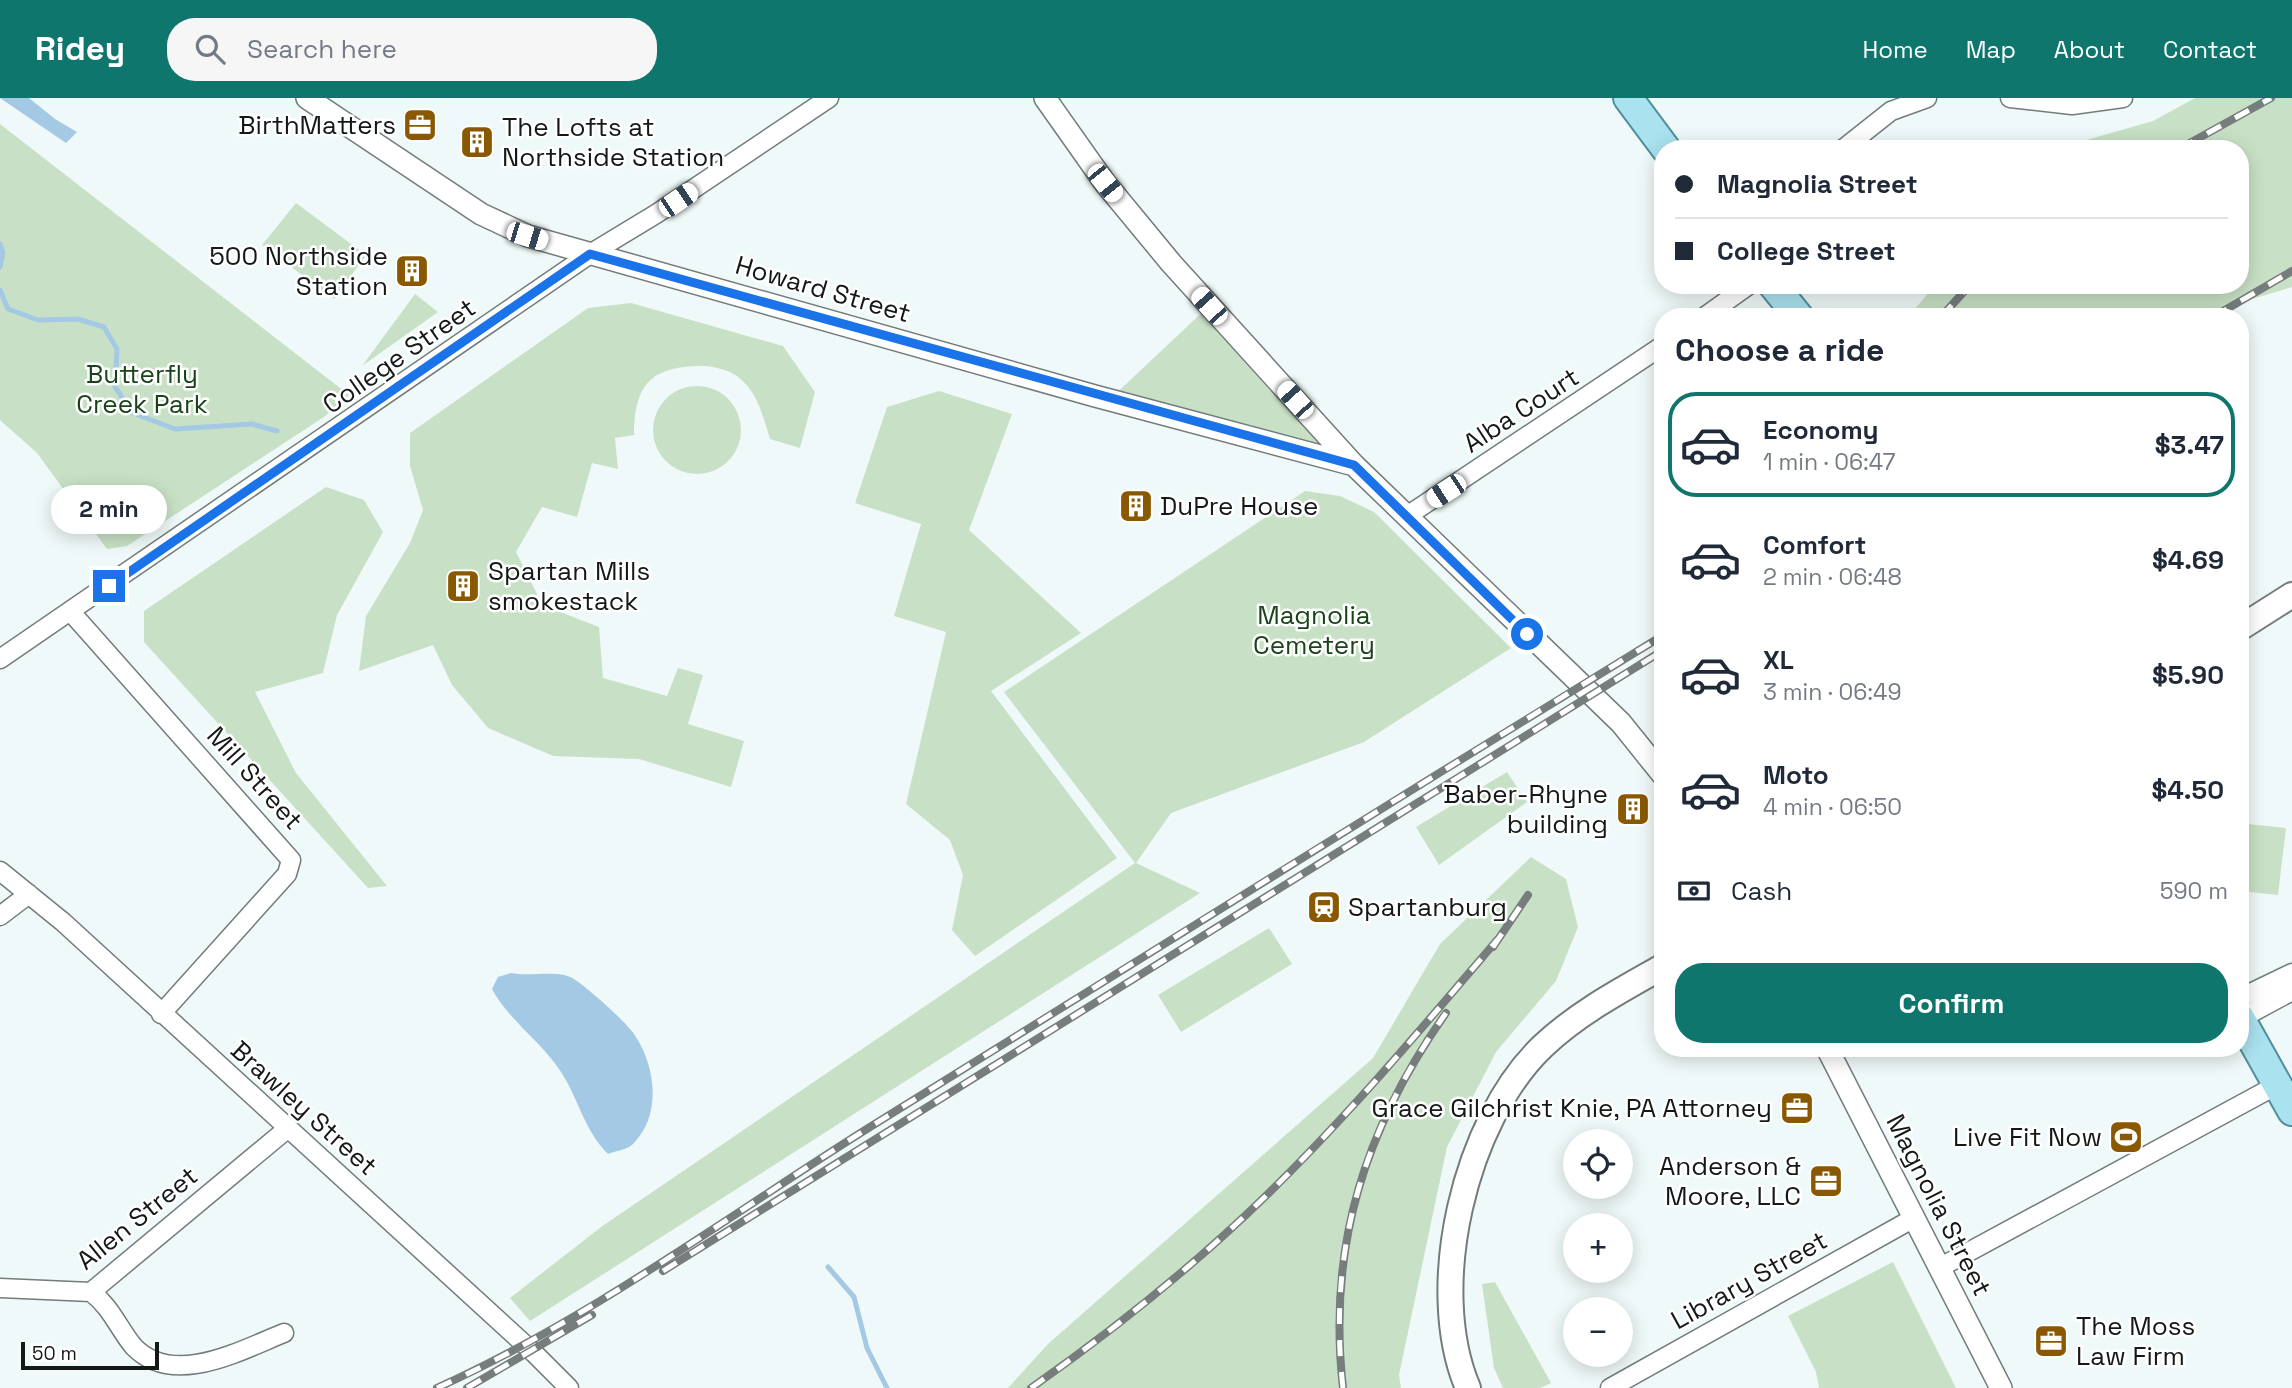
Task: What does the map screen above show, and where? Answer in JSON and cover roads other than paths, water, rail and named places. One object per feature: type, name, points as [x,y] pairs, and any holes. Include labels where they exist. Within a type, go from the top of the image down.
[{"type":"main road","points":[[1628,98],[1659,140]]},
{"type":"main road","points":[[1780,294],[1792,308]]},
{"type":"main road","points":[[2249,622],[2292,595]]},
{"type":"main road","points":[[1468,1388],[1458,1355],[1452,1275],[1456,1225],[1482,1137],[1499,1101],[1542,1047],[1593,1006],[1654,972]]},
{"type":"main road","points":[[2249,1034],[2292,1111]]},
{"type":"street","name":"College Street","points":[[0,659],[590,254],[656,214],[829,98]]},
{"type":"street","points":[[1045,98],[1105,183],[1171,263],[1354,465],[1621,723],[1654,764]]},
{"type":"street","points":[[1854,140],[1891,111],[1927,98]]},
{"type":"street","points":[[2010,98],[2072,105],[2123,98]]},
{"type":"street","name":"Howard Street","points":[[317,101],[481,214],[527,236],[1354,465]]},
{"type":"street","points":[[1717,308],[1736,294]]},
{"type":"street","name":"Alba Court","points":[[1407,516],[1654,351]]},
{"type":"street","name":"Mill Street","points":[[71,611],[291,860],[287,874],[161,1014]]},
{"type":"street","name":"Brawley Street","points":[[0,870],[534,1353],[569,1388]]},
{"type":"street","points":[[0,916],[29,894]]},
{"type":"street","points":[[2249,994],[2292,973]]},
{"type":"street","points":[[2249,1013],[2292,990]]},
{"type":"street","name":"Magnolia Street","points":[[1831,1057],[2001,1388]]},
{"type":"street","points":[[1940,1268],[2277,1085]]},
{"type":"street","name":"Allen Street","points":[[0,1288],[91,1292],[287,1129]]},
{"type":"street","name":"Library Street","points":[[1610,1388],[1914,1218]]},
{"type":"street","points":[[91,1292],[111,1309],[135,1348],[175,1368],[196,1366],[284,1333]]},
{"type":"water","points":[[0,98],[29,98],[55,119],[77,132],[66,143]]},
{"type":"water","points":[[511,973],[568,976],[597,997],[634,1034],[647,1061],[653,1090],[648,1119],[633,1144],[608,1154],[599,1144],[559,1069],[515,1020],[492,989],[498,977]]},
{"type":"waterway","points":[[0,244],[3,253],[0,267]]},
{"type":"waterway","points":[[0,290],[8,309],[38,320],[78,319],[104,327],[117,349],[115,387],[133,413],[175,429],[252,424],[277,431]]},
{"type":"waterway","points":[[828,1267],[854,1297],[867,1348],[887,1388]]},
{"type":"railway","points":[[2195,140],[2271,98]]},
{"type":"railway","points":[[2228,308],[2292,271]]},
{"type":"railway","points":[[1949,308],[1962,294]]},
{"type":"railway","points":[[437,1388],[494,1361],[604,1299],[870,1127],[1654,641]]},
{"type":"railway","points":[[663,1271],[1654,656]]},
{"type":"railway","points":[[1493,947],[1528,895]]},
{"type":"railway","points":[[1031,1388],[1153,1296],[1260,1202],[1365,1092],[1498,939]]},
{"type":"railway","points":[[1343,1388],[1341,1286],[1347,1237],[1358,1190],[1393,1100],[1446,1013]]},
{"type":"railway","points":[[467,1388],[592,1315]]},
{"type":"place","name":"BirthMatters","points":[[420,125]]},
{"type":"place","name":"The Lofts at Northside Station","points":[[477,142]]},
{"type":"place","name":"500 Northside Station","points":[[412,271]]},
{"type":"place","name":"DuPre House","points":[[1136,506]]},
{"type":"place","name":"Spartan Mills smokestack","points":[[463,586]]},
{"type":"place","name":"Baber-Rhyne building","points":[[1633,809]]},
{"type":"place","name":"Spartanburg","points":[[1324,907]]},
{"type":"place","name":"Grace Gilchrist Knie, PA Attorney","points":[[1797,1108]]},
{"type":"place","name":"Live Fit Now","points":[[2126,1137]]},
{"type":"place","name":"Anderson & Moore, LLC","points":[[1826,1181]]},
{"type":"place","name":"The Moss Law Firm","points":[[2051,1341]]},
{"type":"park label","name":"Butterfly Creek Park","points":[[142,389]]},
{"type":"park label","name":"Magnolia Cemetery","points":[[1314,630]]}]
